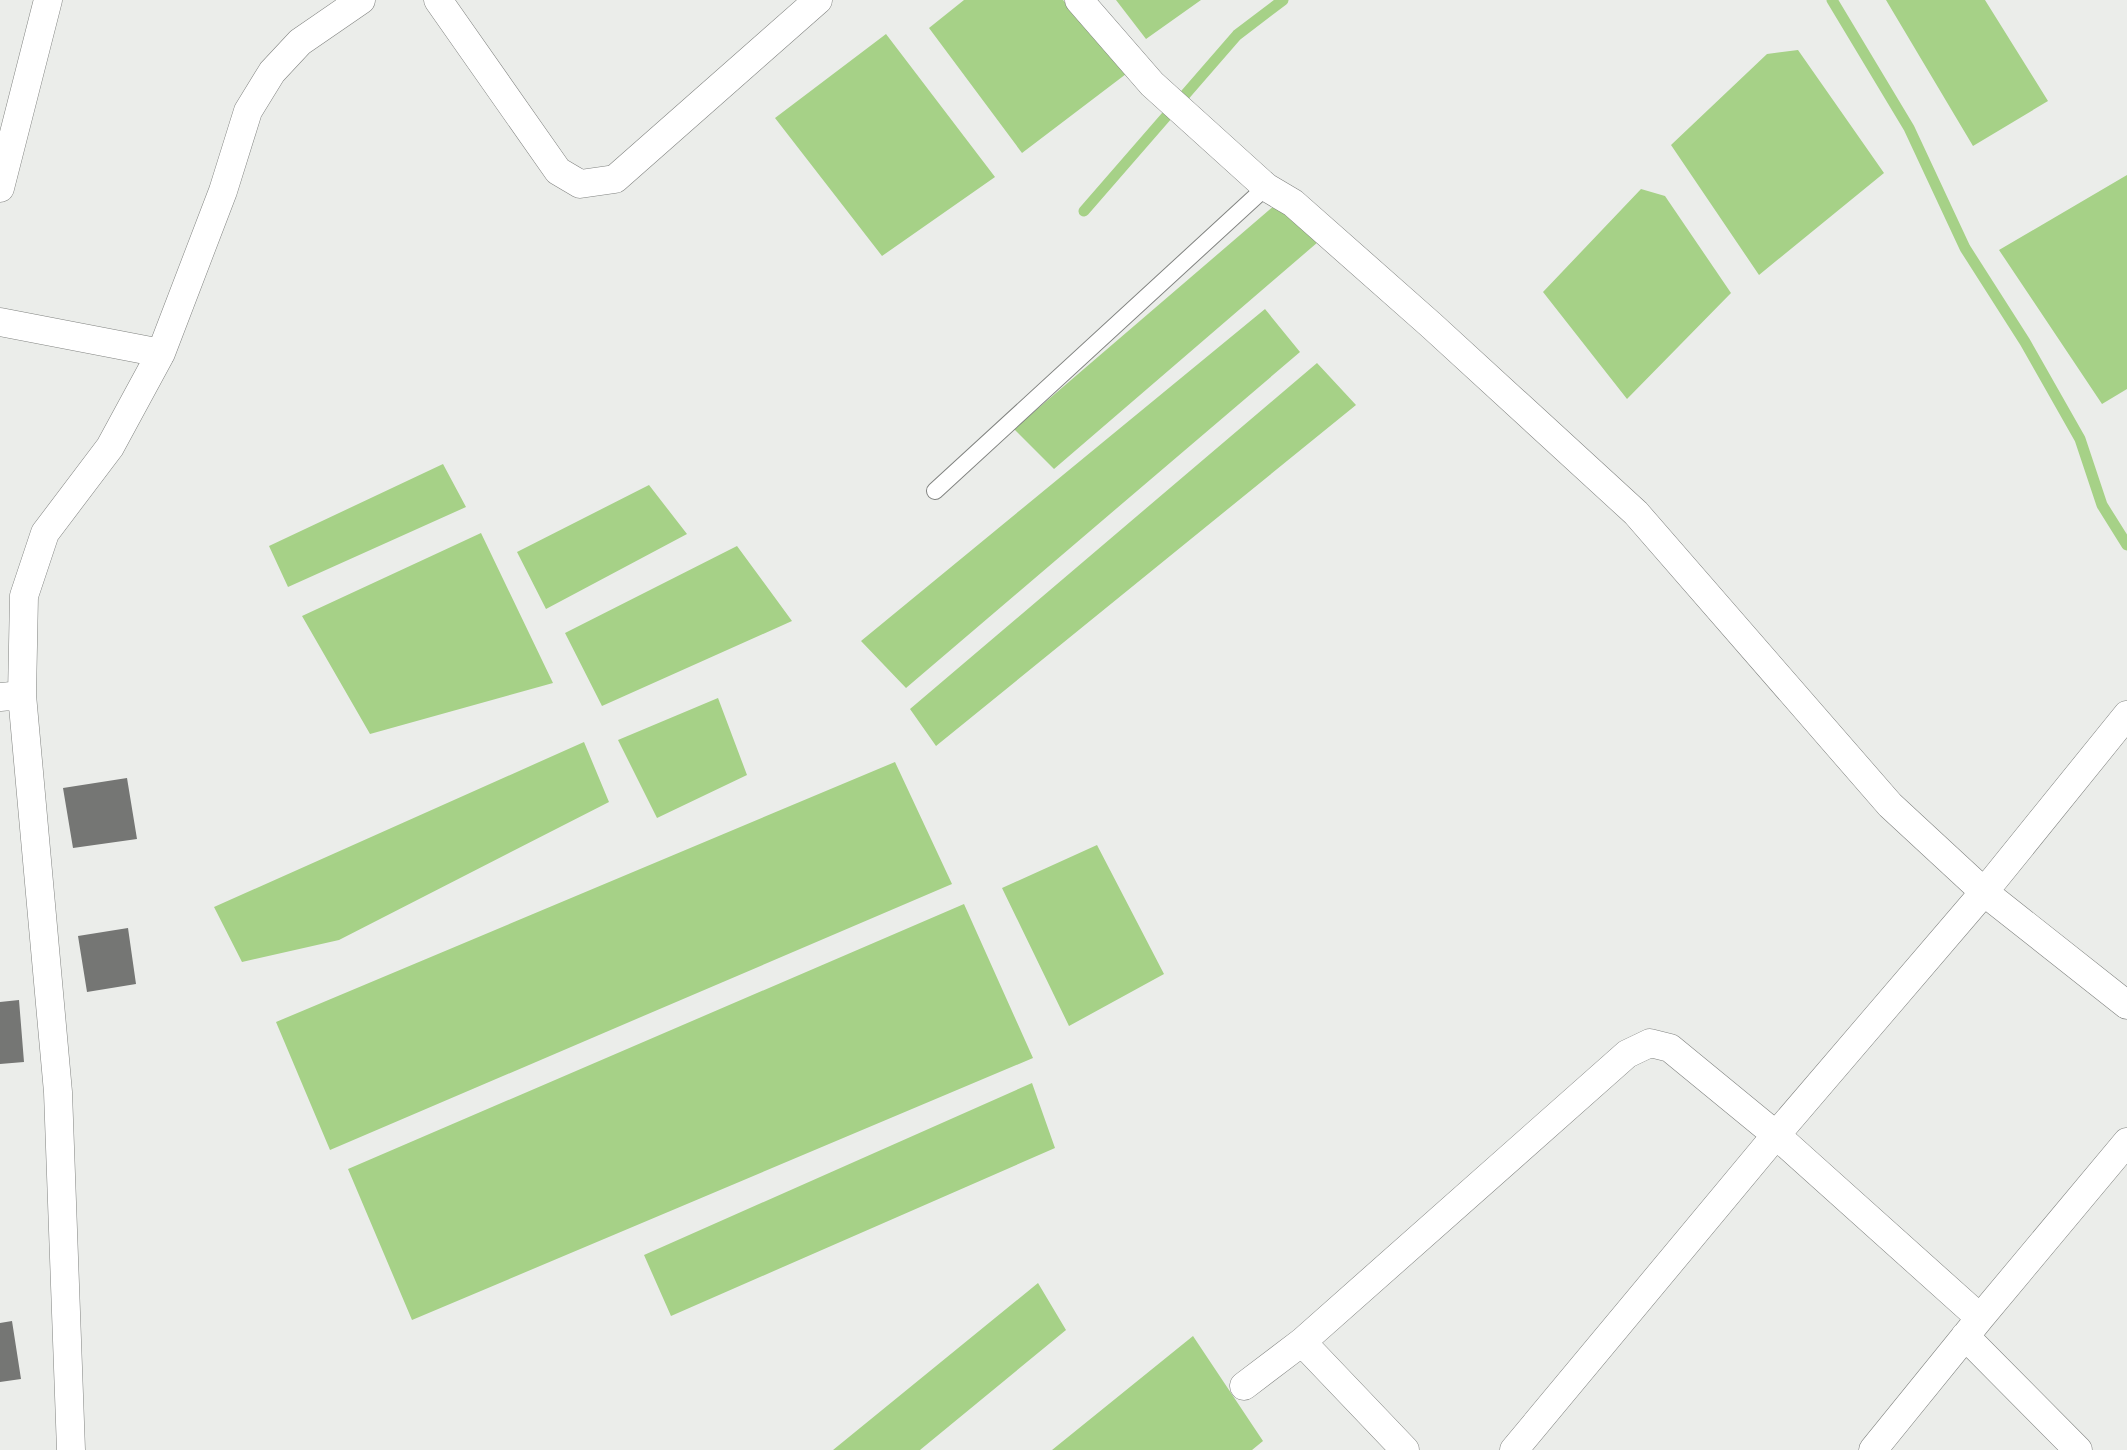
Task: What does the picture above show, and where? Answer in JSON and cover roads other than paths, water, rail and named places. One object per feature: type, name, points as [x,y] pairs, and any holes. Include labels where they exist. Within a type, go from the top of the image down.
[{"type":"street","points":[[0,188],[48,0]]},
{"type":"street","points":[[71,1450],[58,1092],[11,696],[24,596],[45,534],[110,447],[161,354],[223,191],[248,111],[272,72],[300,42],[361,0]]},
{"type":"street","points":[[438,0],[558,172],[580,184],[615,179],[818,0]]},
{"type":"street","points":[[1079,0],[1152,84],[1266,187],[1293,203],[1431,325],[1636,513],[1890,805],[1984,892],[2127,1006]]},
{"type":"street","points":[[0,322],[161,354]]},
{"type":"street","points":[[1514,1450],[1776,1135],[1984,892],[2127,715]]},
{"type":"street","points":[[1244,1386],[1302,1342],[1627,1054],[1650,1043],[1670,1048],[1776,1135],[1972,1327],[2078,1450]]},
{"type":"street","points":[[1873,1450],[1972,1327],[2127,1142]]},
{"type":"street","points":[[1302,1342],[1405,1450]]},
{"type":"lane","points":[[935,492],[1266,187]]},
{"type":"waterway","points":[[1084,211],[1237,35],[1283,0]]},
{"type":"waterway","points":[[1832,0],[1909,128],[1965,248],[2025,342],[2080,439],[2102,505],[2127,545]]}]
